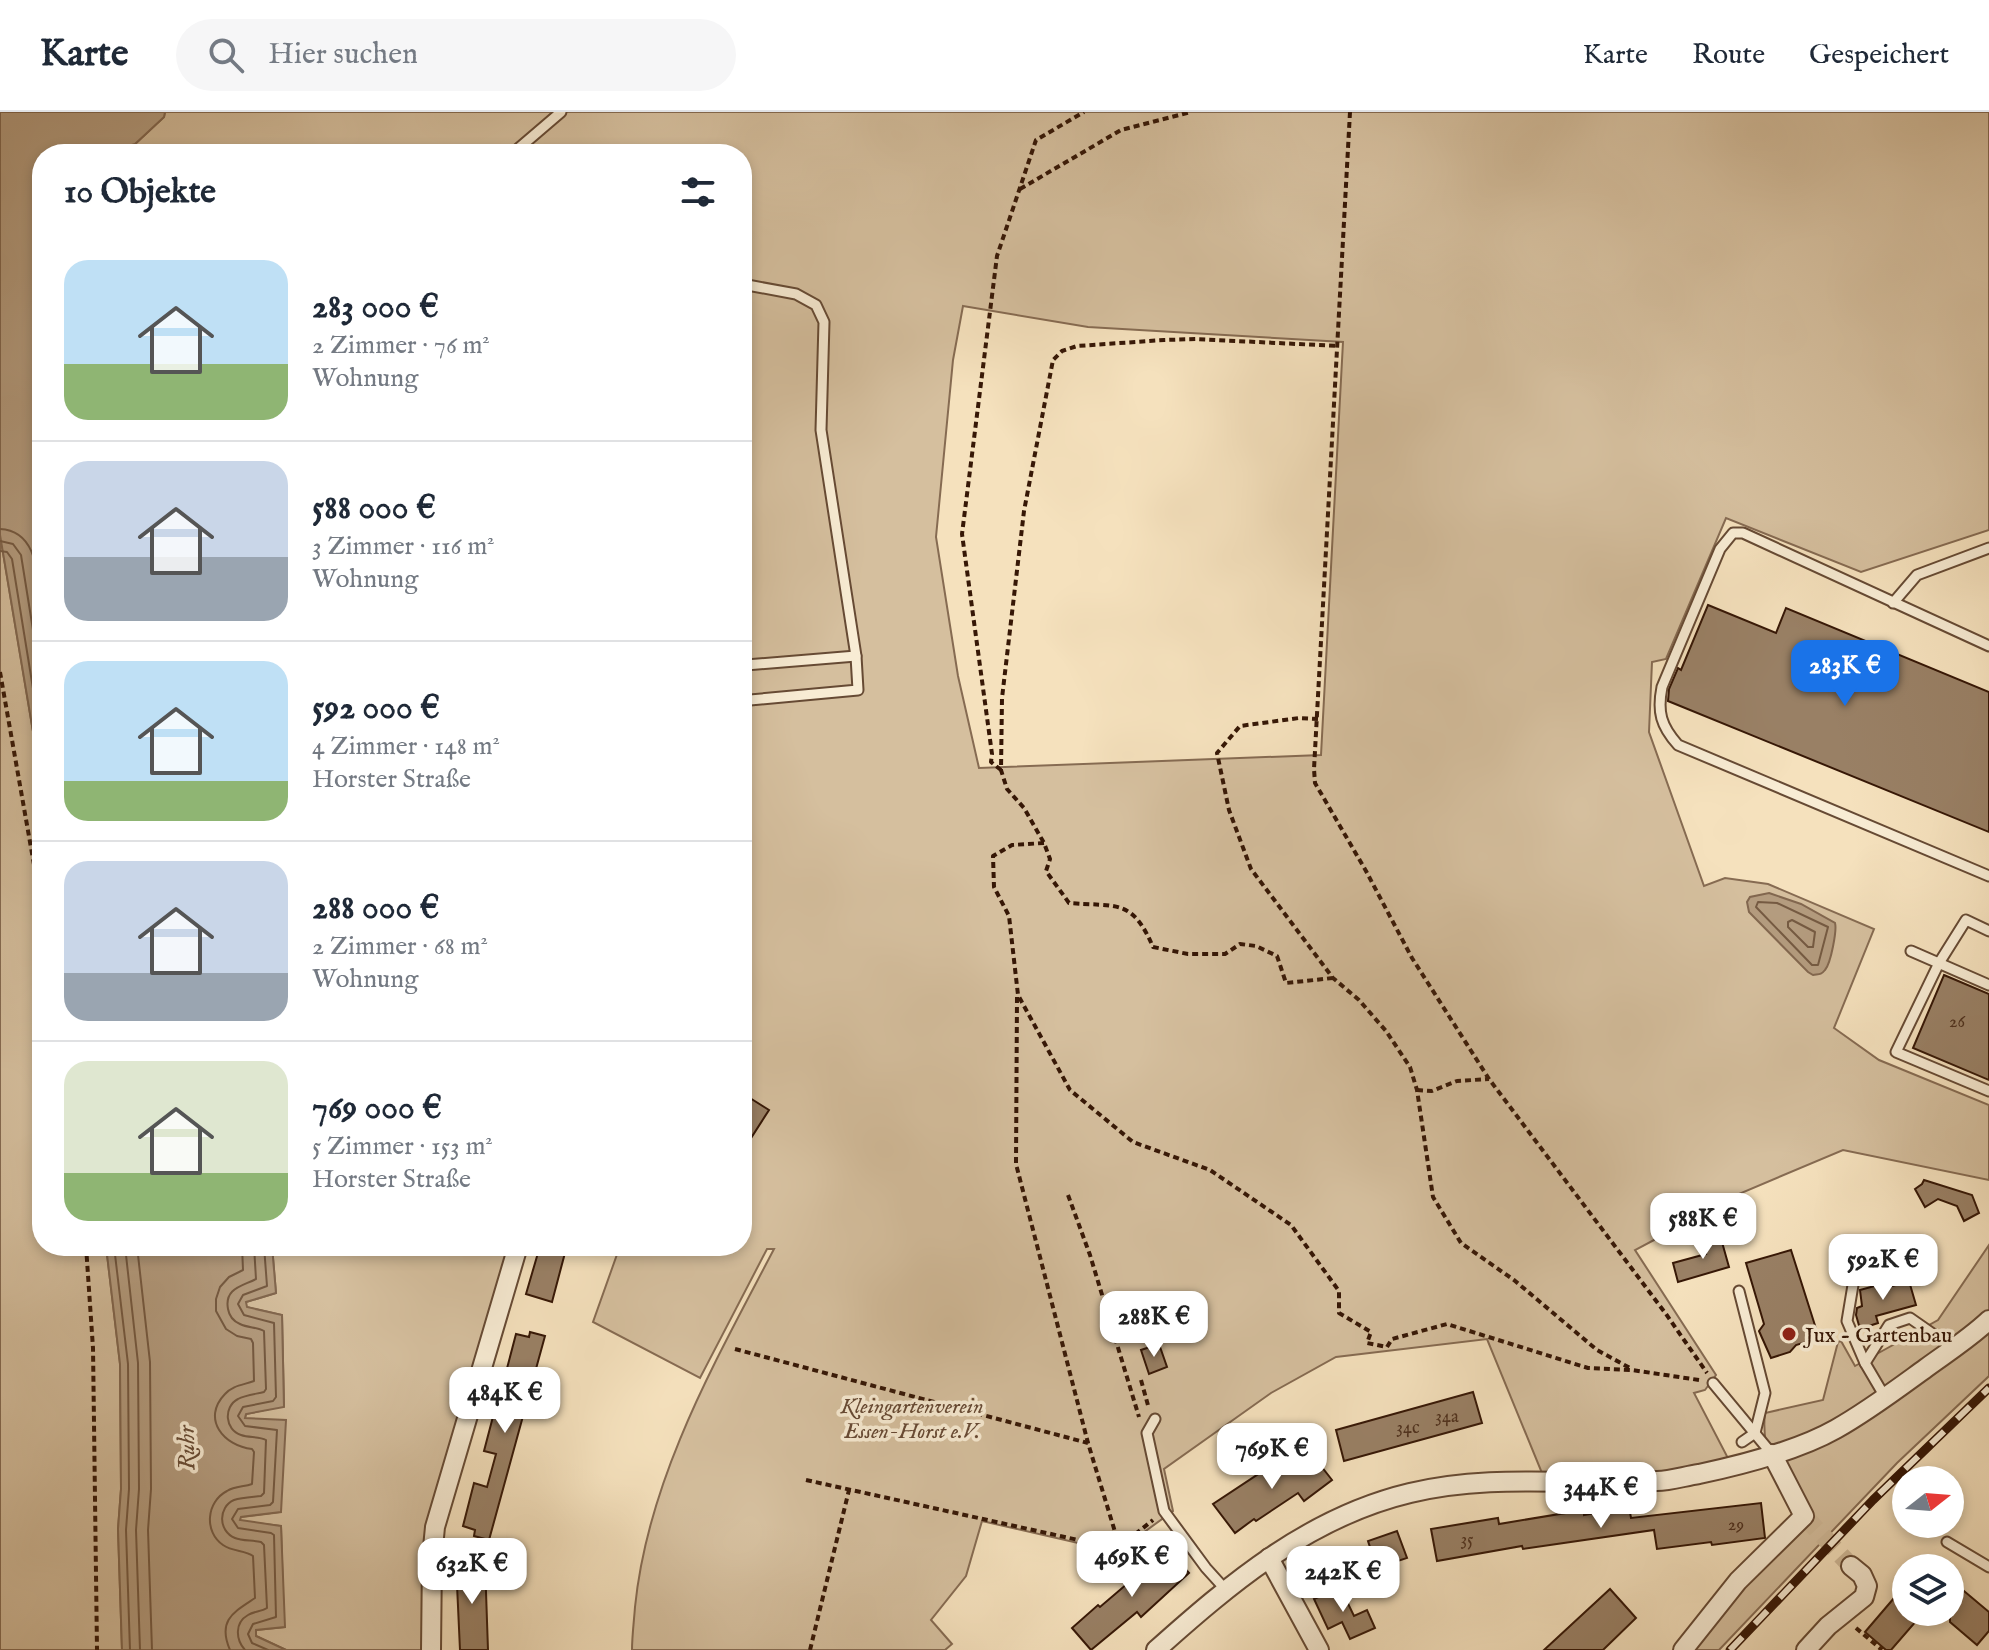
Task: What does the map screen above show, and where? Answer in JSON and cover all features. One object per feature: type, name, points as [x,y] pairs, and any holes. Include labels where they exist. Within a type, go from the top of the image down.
[{"type":"street","points":[[431,1650],[435,1527],[515,1256]]},
{"type":"street","points":[[1156,1650],[1225,1589],[1269,1558],[1321,1525],[1366,1506],[1411,1493],[1477,1483],[1659,1481],[1728,1468],[1833,1431],[1885,1397],[1989,1320]]},
{"type":"street","points":[[1683,1650],[1738,1581],[1804,1516],[1772,1454]]},
{"type":"street","points":[[1269,1558],[1319,1650]]},
{"type":"street","points":[[1806,1650],[1828,1626],[1864,1597],[1867,1586],[1862,1575],[1851,1566]]},
{"type":"lane","points":[[524,144],[561,112]]},
{"type":"lane","points":[[752,286],[796,294],[816,305],[824,322],[821,430],[856,656],[858,690],[752,700]]},
{"type":"lane","points":[[1989,646],[1743,533],[1733,533],[1720,549],[1662,687],[1659,706],[1666,731],[1678,745],[1989,876]]},
{"type":"lane","points":[[1893,603],[1917,575],[1989,548]]},
{"type":"lane","points":[[752,665],[856,656]]},
{"type":"lane","points":[[1989,931],[1966,920],[1939,963],[1896,1052],[1989,1091]]},
{"type":"lane","points":[[1911,951],[1989,985]]},
{"type":"lane","points":[[1844,1243],[1853,1285],[1847,1321],[1865,1363],[1885,1397]]},
{"type":"lane","points":[[1739,1291],[1765,1393],[1755,1433],[1742,1442]]},
{"type":"lane","points":[[1865,1363],[1889,1325],[1910,1318],[1953,1348]]},
{"type":"lane","points":[[1713,1383],[1772,1454]]},
{"type":"lane","points":[[1154,1421],[1147,1433],[1164,1511],[1225,1589]]},
{"type":"lane","points":[[1947,1542],[1989,1567]]},
{"type":"path","points":[[1001,770],[991,762],[962,534],[997,256],[1036,140],[1084,112]]},
{"type":"path","points":[[1018,190],[1121,130],[1191,112]]},
{"type":"path","points":[[1350,112],[1315,783],[1412,958],[1489,1079],[1666,1314],[1713,1383]]},
{"type":"path","points":[[1333,978],[1286,983],[1277,956],[1256,946],[1240,944],[1225,954],[1188,954],[1153,947],[1143,923],[1133,913],[1120,907],[1069,903],[1046,871],[1050,859],[1044,843],[1024,808],[1007,789],[1001,770],[1004,659],[1024,511],[1053,360],[1062,351],[1077,346],[1164,340],[1338,346]]},
{"type":"path","points":[[0,672],[32,853]]},
{"type":"path","points":[[1318,719],[1299,718],[1240,726],[1217,753],[1229,810],[1251,869],[1333,978],[1359,1000],[1386,1031],[1410,1067],[1417,1090],[1433,1197],[1461,1243],[1514,1280],[1597,1350],[1632,1370]]},
{"type":"path","points":[[1044,843],[1012,845],[993,856],[994,887],[1009,916],[1018,995],[1016,1164],[1088,1443],[1119,1545]]},
{"type":"path","points":[[1018,995],[1070,1090],[1133,1142],[1210,1170],[1291,1225],[1339,1291],[1339,1313],[1371,1332],[1367,1343],[1387,1347],[1392,1339],[1447,1324],[1588,1368],[1632,1370],[1713,1383]]},
{"type":"path","points":[[1417,1090],[1432,1091],[1457,1081],[1489,1079]]},
{"type":"path","points":[[1068,1195],[1147,1433]]},
{"type":"path","points":[[87,1256],[93,1348],[97,1650]]},
{"type":"path","points":[[735,1349],[1088,1443]]},
{"type":"path","points":[[1141,1380],[1154,1421]]},
{"type":"path","points":[[806,1480],[1110,1547],[1119,1545],[1164,1511]]},
{"type":"path","points":[[810,1650],[849,1490]]},
{"type":"path","points":[[1843,1614],[1882,1650]]},
{"type":"green space","name":"Kleingartenverein Essen-Horst e.V.","points":[[165,112],[1989,112],[1989,530],[1861,572],[1726,518],[1666,659],[1652,662],[1649,732],[1704,886],[1725,878],[1768,884],[1874,929],[1834,1028],[1879,1060],[1989,1105],[1989,1180],[1843,1150],[1708,1207],[1711,1225],[1654,1240],[1635,1250],[1716,1375],[1705,1390],[1694,1393],[1730,1462],[1659,1480],[1544,1478],[1487,1339],[1336,1357],[1271,1393],[1164,1469],[1173,1511],[1117,1552],[982,1521],[966,1576],[931,1620],[952,1644],[945,1650],[632,1650],[642,1559],[669,1467],[729,1334],[774,1249],[767,1249],[700,1378],[593,1322],[616,1256],[752,1256],[752,144],[135,144],[164,117]],"holes":[[[963,306],[1088,327],[1343,342],[1321,755],[979,768],[958,676],[936,537],[953,360]]]},
{"type":"green space","points":[[0,535],[32,725],[32,1256],[107,1256],[120,1364],[121,1489],[118,1529],[122,1650],[0,1650]]},
{"type":"green space","points":[[1989,1245],[1989,1376],[1892,1466],[1719,1650],[1685,1650],[1805,1517],[1781,1480],[1770,1456],[1764,1429],[1765,1413],[1823,1400],[1838,1342],[1841,1341],[1855,1366],[1938,1320]]},
{"type":"green space","points":[[273,1256],[509,1256],[431,1525],[425,1650],[286,1650],[256,1636],[256,1630],[284,1627],[281,1526],[240,1521],[240,1517],[280,1512],[245,1418],[246,1414],[284,1406],[282,1315],[246,1307],[246,1302],[276,1293]]},
{"type":"water","points":[[0,112],[165,112],[164,117],[135,144],[32,144],[32,725],[0,535]]},
{"type":"water","points":[[1769,893],[1801,904],[1835,923],[1831,954],[1822,973],[1813,975],[1808,972],[1749,912],[1747,902],[1750,897]]},
{"type":"water","name":"Ruhr","points":[[107,1256],[273,1256],[276,1293],[246,1302],[247,1307],[282,1315],[284,1407],[246,1414],[245,1418],[286,1420],[281,1512],[241,1517],[240,1520],[281,1526],[285,1627],[256,1630],[256,1636],[286,1650],[122,1650],[118,1529],[121,1489],[120,1364]]},
{"type":"building","points":[[1708,605],[1776,633],[1786,608],[1989,692],[1989,832],[1668,701],[1669,689],[1678,668],[1681,670]]},
{"type":"building","points":[[1944,975],[1989,994],[1989,1080],[1913,1048]]},
{"type":"building","points":[[752,1099],[769,1110],[752,1136]]},
{"type":"building","points":[[1924,1180],[1972,1195],[1979,1213],[1964,1221],[1957,1206],[1938,1199],[1925,1207],[1915,1189]]},
{"type":"building","points":[[1720,1235],[1729,1267],[1678,1282],[1673,1263],[1706,1254],[1702,1240]]},
{"type":"building","points":[[1791,1250],[1819,1338],[1771,1358],[1759,1331],[1764,1324],[1746,1263]]},
{"type":"building","points":[[537,1256],[564,1256],[552,1302],[526,1294]]},
{"type":"building","points":[[1909,1281],[1916,1305],[1876,1316],[1878,1323],[1860,1329],[1856,1315],[1857,1308],[1862,1306],[1860,1290],[1878,1285],[1879,1290]]},
{"type":"building","points":[[530,1332],[545,1336],[489,1540],[474,1536],[475,1530],[463,1526],[474,1483],[487,1487],[496,1454],[484,1451],[495,1409],[508,1412],[517,1379],[505,1376],[516,1334],[529,1337]]},
{"type":"building","points":[[1159,1344],[1167,1367],[1149,1374],[1141,1350]]},
{"type":"building","points":[[1473,1392],[1482,1423],[1344,1461],[1336,1430]]},
{"type":"building","points":[[1305,1454],[1314,1457],[1332,1480],[1304,1501],[1298,1493],[1235,1533],[1213,1504],[1275,1463],[1281,1472]]},
{"type":"building","points":[[1761,1503],[1765,1538],[1712,1545],[1711,1542],[1657,1549],[1654,1530],[1523,1549],[1522,1546],[1437,1561],[1431,1529],[1498,1518],[1499,1524],[1584,1510],[1584,1515],[1629,1507],[1631,1518]]},
{"type":"building","points":[[1397,1531],[1407,1558],[1377,1568],[1368,1541]]},
{"type":"building","points":[[1168,1549],[1189,1573],[1141,1617],[1137,1612],[1091,1650],[1072,1628]]},
{"type":"building","points":[[456,1563],[485,1563],[488,1650],[460,1650]]},
{"type":"building","points":[[1340,1587],[1354,1616],[1367,1610],[1375,1628],[1350,1639],[1342,1622],[1328,1629],[1314,1599]]},
{"type":"building","points":[[1610,1589],[1636,1618],[1603,1650],[1544,1650]]},
{"type":"building","points":[[1964,1591],[1989,1612],[1989,1631],[1977,1645],[1955,1626],[1964,1626]]},
{"type":"building","points":[[1892,1600],[1892,1626],[1912,1626],[1891,1650],[1886,1650],[1865,1632]]},
{"type":"tunnel","points":[[1804,1516],[1851,1566]]},
{"type":"railway","points":[[1730,1650],[1873,1500],[1989,1388]]},
{"type":"place","name":"Jux - Gartenbau","points":[[1789,1334]]}]
